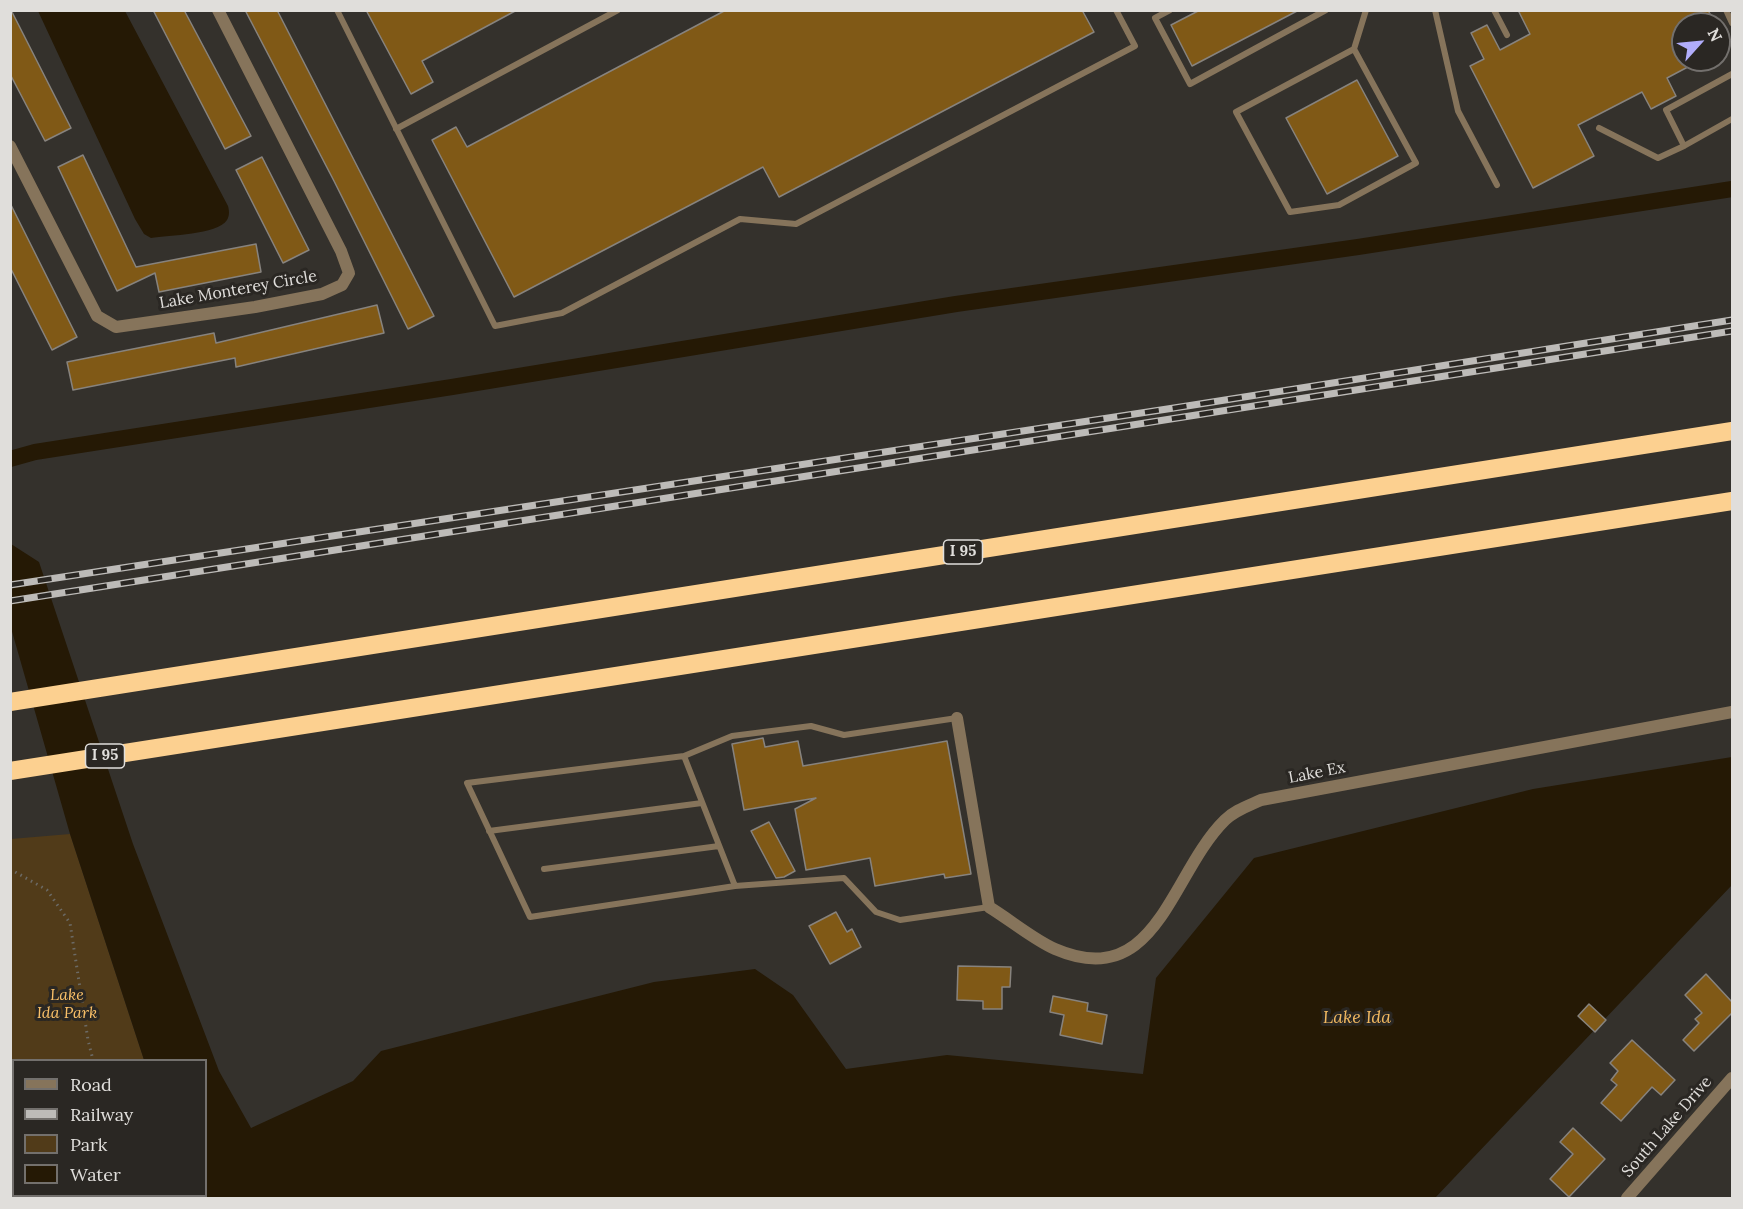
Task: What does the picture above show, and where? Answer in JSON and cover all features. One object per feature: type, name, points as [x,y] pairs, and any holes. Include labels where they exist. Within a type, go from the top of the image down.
[{"type":"highway","name":"I 95","points":[[10,702],[1732,431]]},
{"type":"highway","name":"I 95","points":[[10,771],[1732,501]]},
{"type":"street","name":"Lake Monterey Circle","points":[[10,146],[97,316],[116,327],[255,307],[322,294],[342,285],[349,273],[341,251],[218,10]]},
{"type":"street","name":"Lake Ex","points":[[989,907],[1054,949],[1086,959],[1109,958],[1131,950],[1148,936],[1207,842],[1225,820],[1245,807],[1261,801],[1732,712]]},
{"type":"street","points":[[957,718],[989,907]]},
{"type":"street","name":"South Lake Drive","points":[[1627,1198],[1732,1077]]},
{"type":"lane","points":[[337,10],[495,326],[562,313],[740,219],[796,224],[1135,46],[1116,10]]},
{"type":"lane","points":[[396,129],[618,10]]},
{"type":"lane","points":[[1170,10],[1155,18],[1190,84],[1326,10]]},
{"type":"lane","points":[[1354,50],[1236,112],[1290,212],[1339,205],[1416,163],[1354,50],[1366,10]]},
{"type":"lane","points":[[1435,10],[1458,111],[1497,185]]},
{"type":"lane","points":[[1494,10],[1507,35]]},
{"type":"lane","points":[[1726,10],[1732,23]]},
{"type":"lane","points":[[1684,146],[1666,110],[1732,74]]},
{"type":"lane","points":[[1599,128],[1658,158],[1732,119]]},
{"type":"lane","points":[[957,718],[844,735],[810,726],[732,736],[684,756],[467,783],[530,917],[735,886],[844,878],[876,912],[900,920],[989,907]]},
{"type":"lane","points":[[684,756],[735,886]]},
{"type":"lane","points":[[489,831],[702,803]]},
{"type":"lane","points":[[544,869],[719,846]]},
{"type":"path","points":[[10,869],[47,890],[70,923],[93,1059]]},
{"type":"green space","name":"Lake Ida Park","points":[[70,834],[144,1059],[12,1059],[12,1197],[190,1198],[11,1198],[11,839]]},
{"type":"water","points":[[38,11],[125,11],[228,206],[228,218],[222,225],[213,229],[180,235],[151,238],[144,234]]},
{"type":"water","name":"Lake Ida","points":[[11,544],[39,562],[133,844],[219,1071],[251,1128],[353,1081],[381,1051],[654,982],[755,969],[793,995],[846,1069],[947,1055],[1143,1074],[1156,978],[1254,858],[1533,789],[1732,757],[1732,885],[1435,1198],[190,1198],[207,1197],[207,1059],[144,1059],[70,834],[11,628]]},
{"type":"building","points":[[11,10],[71,128],[45,141],[10,74]]},
{"type":"building","points":[[153,10],[184,10],[251,136],[225,149]]},
{"type":"building","points":[[245,10],[277,10],[434,316],[408,329]]},
{"type":"building","points":[[366,10],[517,10],[422,61],[433,82],[411,94]]},
{"type":"building","points":[[726,10],[1082,10],[1094,32],[779,197],[763,167],[514,297],[432,140],[456,127],[467,147]]},
{"type":"building","points":[[1200,10],[1299,10],[1192,66],[1171,25]]},
{"type":"building","points":[[1518,10],[1708,10],[1709,12],[1671,12],[1671,72],[1678,72],[1667,78],[1676,96],[1651,109],[1642,92],[1578,125],[1594,156],[1533,188],[1470,66],[1484,59],[1471,33],[1487,25],[1500,50],[1530,34]]},
{"type":"building","points":[[1357,80],[1398,156],[1327,194],[1286,118]]},
{"type":"building","points":[[83,155],[136,267],[256,244],[261,272],[159,292],[155,273],[117,291],[58,167]]},
{"type":"building","points":[[262,157],[309,250],[283,263],[236,170]]},
{"type":"building","points":[[10,203],[77,337],[52,350],[10,267]]},
{"type":"building","points":[[377,305],[384,333],[236,367],[235,358],[73,390],[67,362],[214,333],[216,343]]},
{"type":"building","points":[[763,738],[765,747],[798,741],[803,766],[947,741],[971,874],[945,878],[944,874],[875,886],[870,858],[806,870],[795,809],[816,798],[744,810],[732,744]]},
{"type":"building","points":[[769,822],[795,871],[784,877],[776,878],[751,831]]},
{"type":"building","points":[[836,912],[847,932],[852,929],[861,947],[830,964],[809,926]]},
{"type":"building","points":[[958,966],[1011,967],[1010,987],[1002,987],[1002,1009],[983,1009],[983,1001],[957,1000]]},
{"type":"building","points":[[1706,974],[1732,1002],[1732,1013],[1694,1051],[1683,1040],[1699,1023],[1695,1019],[1702,1013],[1685,995]]},
{"type":"building","points":[[1053,996],[1088,1003],[1087,1011],[1107,1015],[1102,1044],[1060,1035],[1064,1015],[1050,1012]]},
{"type":"building","points":[[1589,1004],[1606,1020],[1595,1032],[1578,1016]]},
{"type":"building","points":[[1632,1040],[1675,1080],[1661,1095],[1652,1087],[1621,1121],[1601,1103],[1617,1085],[1611,1080],[1618,1071],[1610,1063]]},
{"type":"building","points":[[1573,1128],[1605,1159],[1569,1197],[1550,1179],[1573,1154],[1560,1142]]},
{"type":"waterway","points":[[10,459],[35,452],[452,387],[956,304],[1358,247],[1732,189]]},
{"type":"railway","points":[[10,585],[1187,406],[1732,320]]},
{"type":"railway","points":[[10,601],[1732,331]]}]
